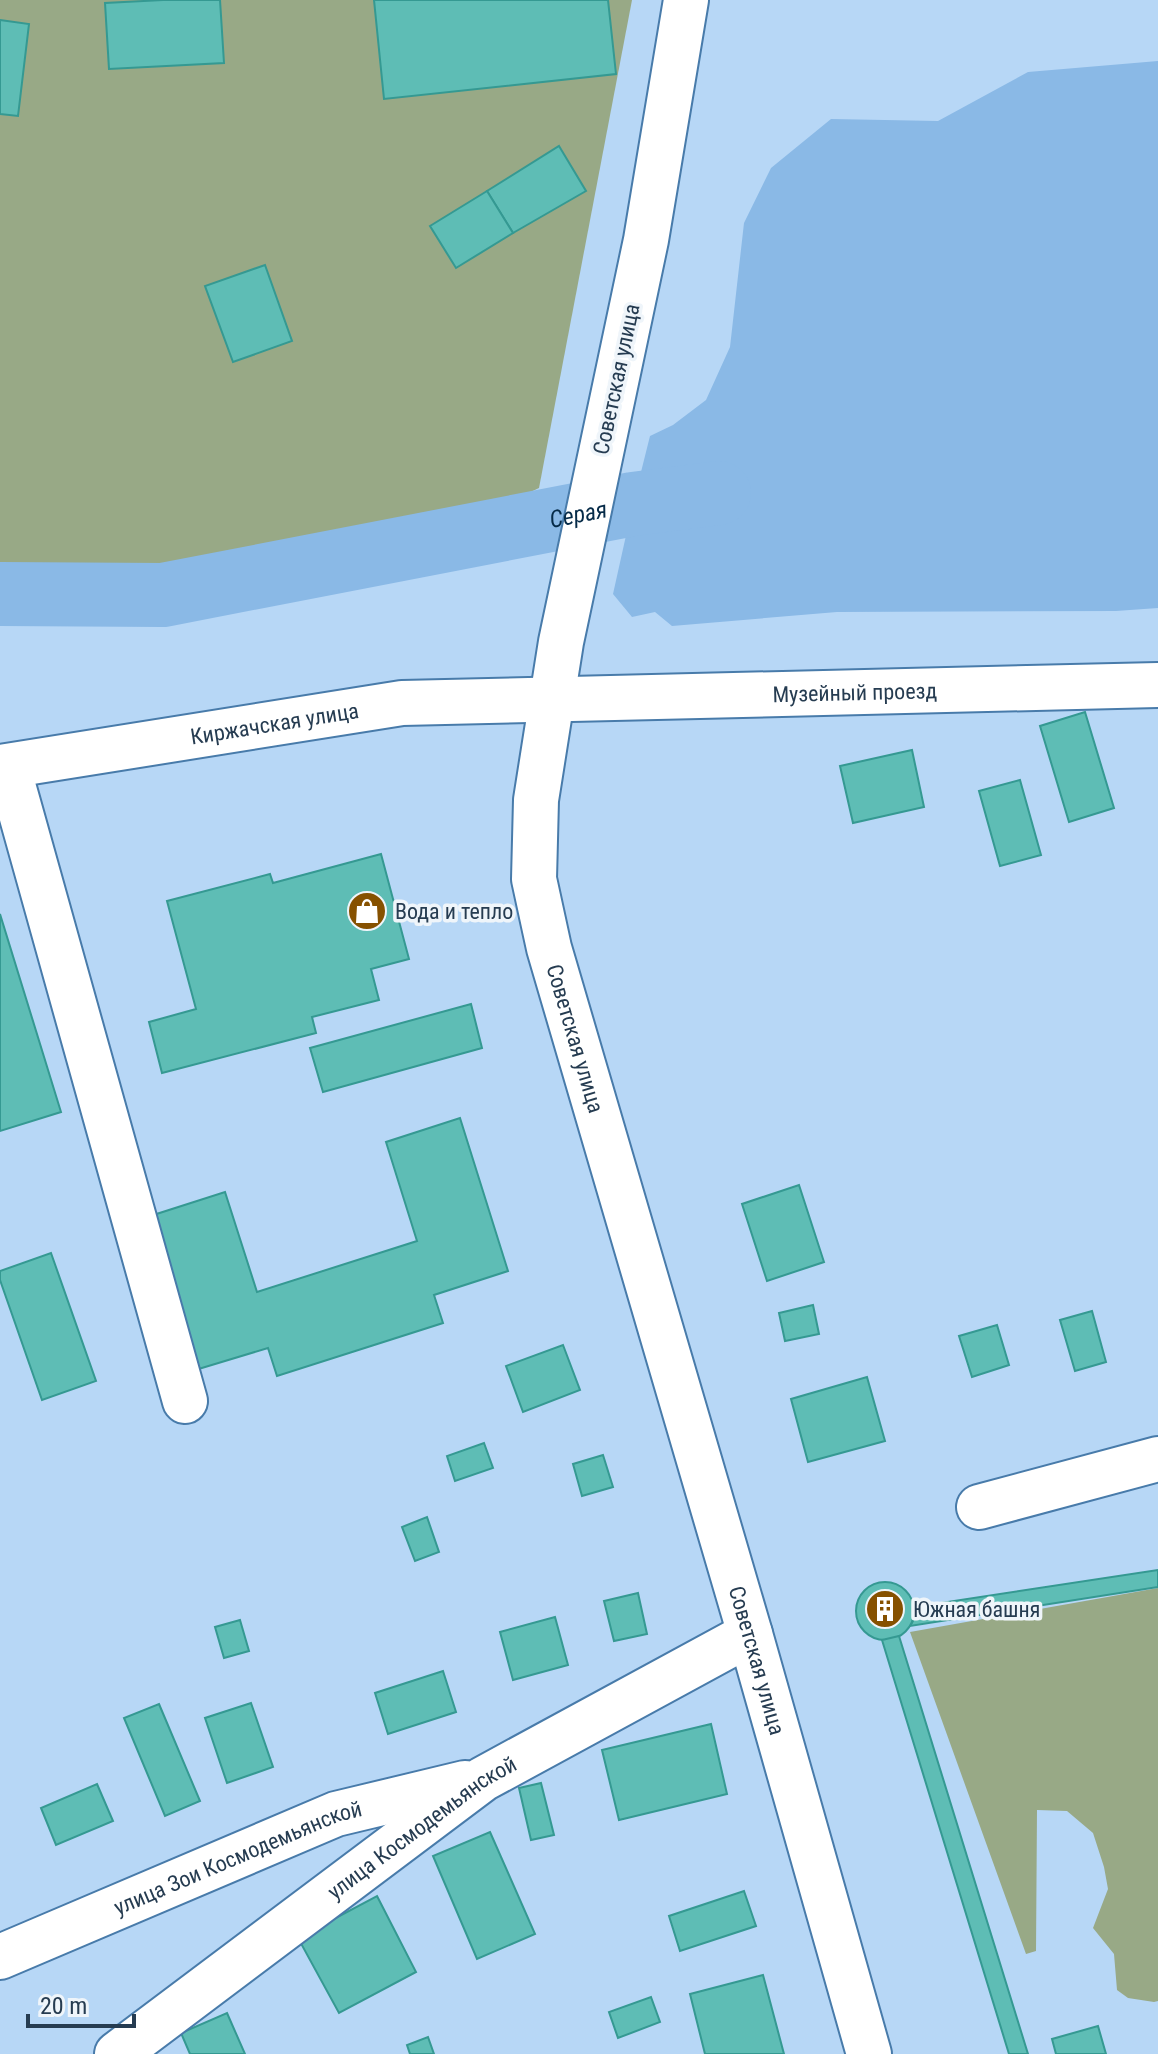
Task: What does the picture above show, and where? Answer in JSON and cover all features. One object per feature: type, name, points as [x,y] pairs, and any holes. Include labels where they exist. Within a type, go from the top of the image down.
[{"type":"main road","name":"Советская улица","points":[[686,1],[646,240],[551,698],[536,800],[534,879],[549,948],[750,1634],[869,2054]]},
{"type":"main road","name":"Музейный проезд","points":[[551,698],[1158,685]]},
{"type":"main road","name":"Киржачская улица","points":[[4,767],[402,703],[551,698]]},
{"type":"main road","points":[[4,767],[185,1401]]},
{"type":"main road","points":[[979,1507],[1158,1459]]},
{"type":"main road","name":"улица Космодемьянской","points":[[117,2054],[483,1779],[750,1634]]},
{"type":"main road","name":"улица Зои Космодемьянской","points":[[0,1957],[336,1814],[483,1779]]},
{"type":"green space","points":[[0,0],[632,0],[539,488],[420,545],[216,564],[0,575]]},
{"type":"green space","points":[[1158,1588],[1158,2001],[1154,2002],[1128,1998],[1117,1990],[1114,1954],[1093,1928],[1108,1889],[1104,1867],[1093,1833],[1067,1811],[1037,1810],[1036,1951],[1026,1954],[910,1632]]},
{"type":"water","points":[[1158,61],[1158,608],[1116,611],[837,612],[672,626],[655,612],[632,617],[613,594],[650,436],[673,425],[706,400],[730,347],[744,223],[771,168],[831,119],[938,121],[1028,72]]},
{"type":"building","points":[[220,0],[224,63],[109,69],[105,3]]},
{"type":"building","points":[[374,0],[608,0],[616,74],[384,99]]},
{"type":"building","points":[[0,20],[29,24],[18,116],[0,114]]},
{"type":"building","points":[[559,146],[586,191],[513,233],[487,191]]},
{"type":"building","points":[[487,191],[513,233],[456,268],[430,226]]},
{"type":"building","points":[[265,265],[292,341],[233,362],[205,286]]},
{"type":"building","points":[[1085,712],[1114,808],[1069,822],[1040,726]]},
{"type":"building","points":[[912,750],[924,807],[853,823],[840,766]]},
{"type":"building","points":[[1020,780],[1041,855],[1000,866],[979,791]]},
{"type":"building","points":[[381,854],[409,959],[371,969],[379,1000],[312,1017],[316,1033],[162,1073],[149,1022],[196,1009],[167,901],[270,874],[273,883]]},
{"type":"building","points":[[0,914],[61,1112],[0,1131]]},
{"type":"building","points":[[471,1004],[482,1048],[323,1092],[310,1048]]},
{"type":"building","points":[[460,1118],[508,1271],[434,1295],[443,1323],[277,1376],[268,1348],[192,1371],[144,1218],[225,1192],[257,1292],[417,1241],[386,1142]]},
{"type":"building","points":[[799,1185],[824,1262],[767,1281],[742,1204]]},
{"type":"building","points":[[51,1253],[96,1381],[42,1400],[0,1280],[0,1271]]},
{"type":"building","points":[[813,1305],[819,1334],[785,1341],[779,1313]]},
{"type":"building","points":[[1092,1311],[1106,1362],[1075,1371],[1060,1320]]},
{"type":"building","points":[[997,1325],[1009,1365],[972,1377],[959,1336]]},
{"type":"building","points":[[563,1345],[580,1390],[523,1412],[506,1366]]},
{"type":"building","points":[[867,1377],[885,1441],[808,1462],[791,1399]]},
{"type":"building","points":[[484,1443],[493,1468],[455,1481],[447,1456]]},
{"type":"building","points":[[603,1455],[613,1487],[582,1496],[573,1464]]},
{"type":"building","points":[[427,1517],[439,1552],[415,1561],[402,1527]]},
{"type":"building","points":[[1158,1570],[1158,1587],[910,1626],[914,1607]]},
{"type":"building","name":"Южная башня","points":[[885,1582],[906,1590],[914,1611],[906,1632],[885,1640],[864,1632],[856,1611],[864,1590]]},
{"type":"building","points":[[638,1593],[647,1634],[614,1641],[604,1601]]},
{"type":"building","points":[[555,1617],[568,1665],[513,1680],[500,1632]]},
{"type":"building","points":[[240,1620],[249,1651],[224,1658],[215,1627]]},
{"type":"building","points":[[899,1636],[1028,2054],[1009,2054],[882,1640]]},
{"type":"building","points":[[443,1671],[456,1712],[388,1734],[375,1693]]},
{"type":"building","points":[[251,1703],[273,1767],[227,1783],[205,1718]]},
{"type":"building","points":[[159,1704],[200,1801],[165,1816],[124,1718]]},
{"type":"building","points":[[711,1724],[727,1794],[619,1820],[602,1750]]},
{"type":"building","points":[[541,1783],[554,1835],[531,1840],[519,1788]]},
{"type":"building","points":[[97,1784],[113,1821],[56,1845],[41,1808]]},
{"type":"building","points":[[490,1832],[535,1934],[477,1959],[433,1856]]},
{"type":"building","points":[[744,1891],[756,1926],[680,1951],[669,1916]]},
{"type":"building","points":[[377,1896],[416,1972],[339,2013],[298,1938]]},
{"type":"building","points":[[763,1975],[784,2054],[705,2054],[690,1994]]},
{"type":"building","points":[[651,1997],[660,2022],[618,2038],[609,2012]]},
{"type":"building","points":[[227,2013],[245,2054],[190,2054],[181,2033]]},
{"type":"building","points":[[1098,2026],[1106,2054],[1056,2054],[1052,2039]]},
{"type":"building","points":[[428,2037],[434,2054],[410,2054],[407,2045]]},
{"type":"waterway","name":"Серая","points":[[0,594],[163,595],[633,504],[719,493]]},
{"type":"place","name":"Вода и тепло","points":[[367,911]]},
{"type":"place","name":"Южная башня","points":[[885,1609]]}]
